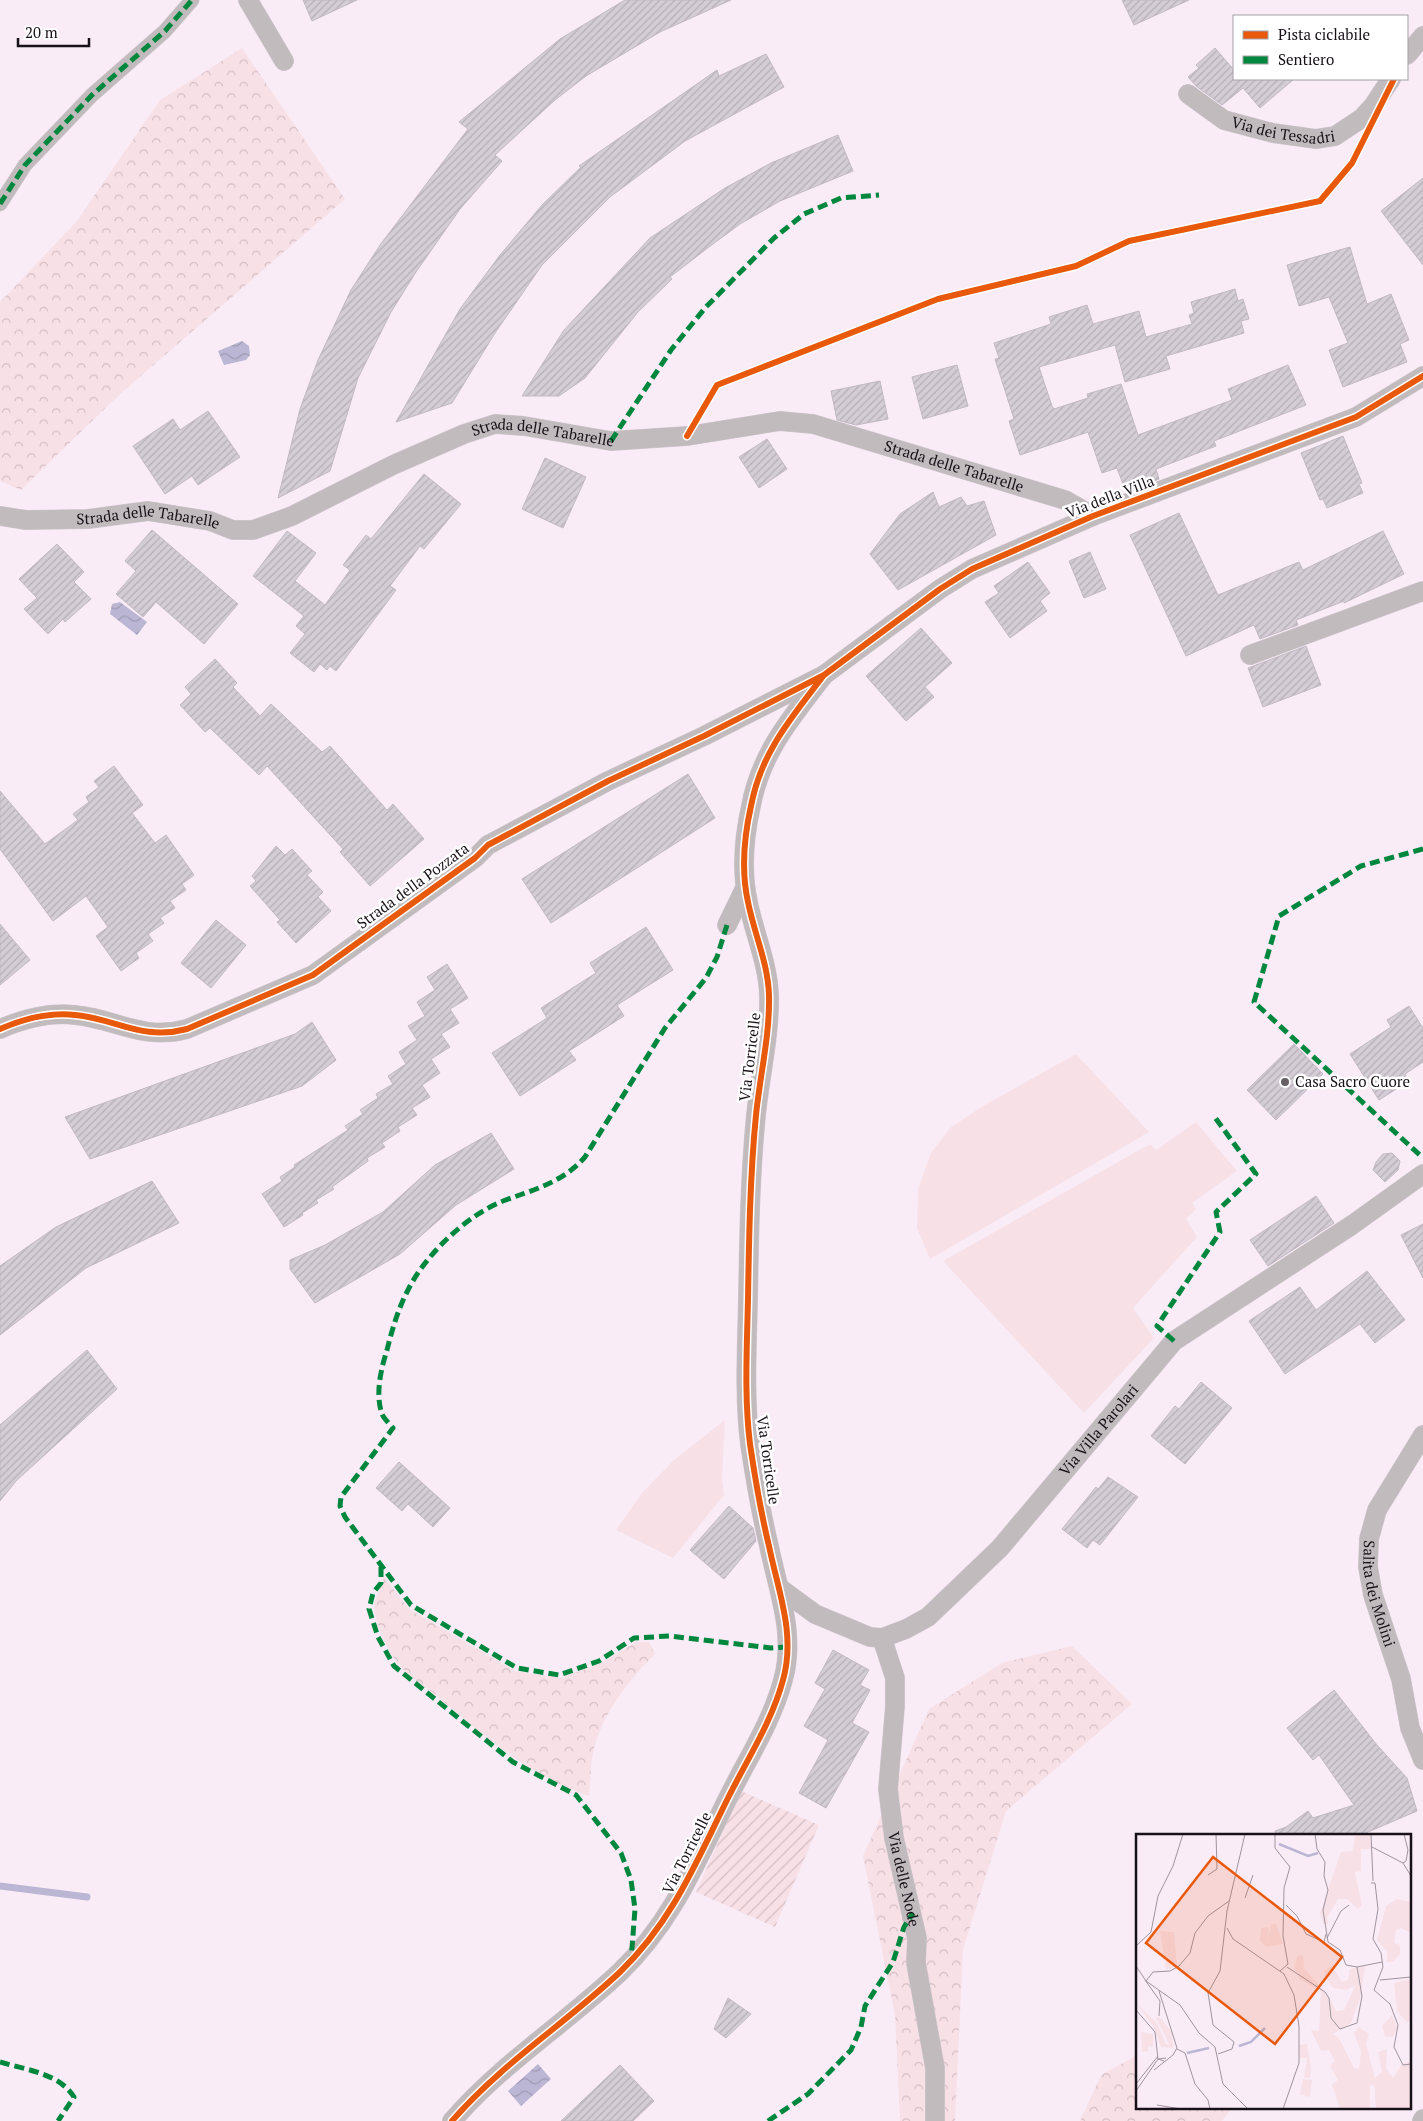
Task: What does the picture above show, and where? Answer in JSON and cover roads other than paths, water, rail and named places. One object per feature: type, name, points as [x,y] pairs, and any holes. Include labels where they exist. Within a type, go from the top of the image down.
[{"type":"street","points":[[0,204],[24,165],[92,95],[165,31],[192,0]]},
{"type":"street","points":[[248,0],[284,61]]},
{"type":"street","points":[[1408,54],[1423,36]]},
{"type":"street","name":"Via dei Tessadri","points":[[1188,94],[1224,120],[1273,133],[1316,139],[1335,136],[1362,118],[1373,106],[1390,80]]},
{"type":"street","name":"Via della Villa","points":[[824,675],[940,589],[972,569],[1093,516],[1356,417],[1423,376]]},
{"type":"street","name":"Strada delle Tabarelle","points":[[0,516],[26,520],[88,519],[148,511],[202,520],[233,530],[253,530],[292,516],[393,465],[455,438],[495,424],[524,426],[611,441],[687,436],[780,421],[813,424],[1019,486],[1065,500],[1093,516]]},
{"type":"street","points":[[1250,656],[1423,591]]},
{"type":"street","name":"Via Torricelle","points":[[452,2121],[474,2094],[618,1973],[645,1946],[669,1914],[778,1700],[788,1660],[786,1619],[781,1589],[769,1548],[750,1442],[748,1418],[752,1165],[768,1017],[769,991],[745,888],[744,856],[747,824],[758,776],[767,754],[783,728],[824,675]]},
{"type":"street","name":"Strada della Pozzata","points":[[0,1029],[21,1020],[59,1014],[76,1015],[150,1033],[168,1034],[187,1029],[284,988],[313,975],[475,858],[488,845],[608,781],[704,736],[824,675]]},
{"type":"street","name":"Via Torricelle","points":[[727,925],[745,888]]},
{"type":"street","name":"Via Villa Parolari","points":[[882,1638],[906,1629],[928,1617],[1000,1548],[1174,1341],[1352,1225],[1423,1174]]},
{"type":"street","name":"Salita dei Molini","points":[[1423,1436],[1377,1510],[1369,1539],[1368,1567],[1374,1594],[1401,1679],[1410,1728],[1423,1760]]},
{"type":"street","points":[[781,1589],[815,1614],[870,1637],[882,1638]]},
{"type":"street","name":"Via delle Node","points":[[882,1638],[895,1678],[889,1799],[894,1838],[917,1938],[916,1964],[935,2068],[935,2121]]},
{"type":"water","points":[[242,341],[249,346],[250,355],[246,360],[224,365],[218,351]]},
{"type":"water","points":[[120,602],[147,622],[137,635],[110,614],[112,604]]},
{"type":"water","points":[[538,2064],[551,2079],[521,2106],[508,2091]]},
{"type":"waterway","points":[[0,1886],[87,1897]]},
{"type":"place","name":"Casa Sacro Cuore","points":[[1285,1082]]}]
